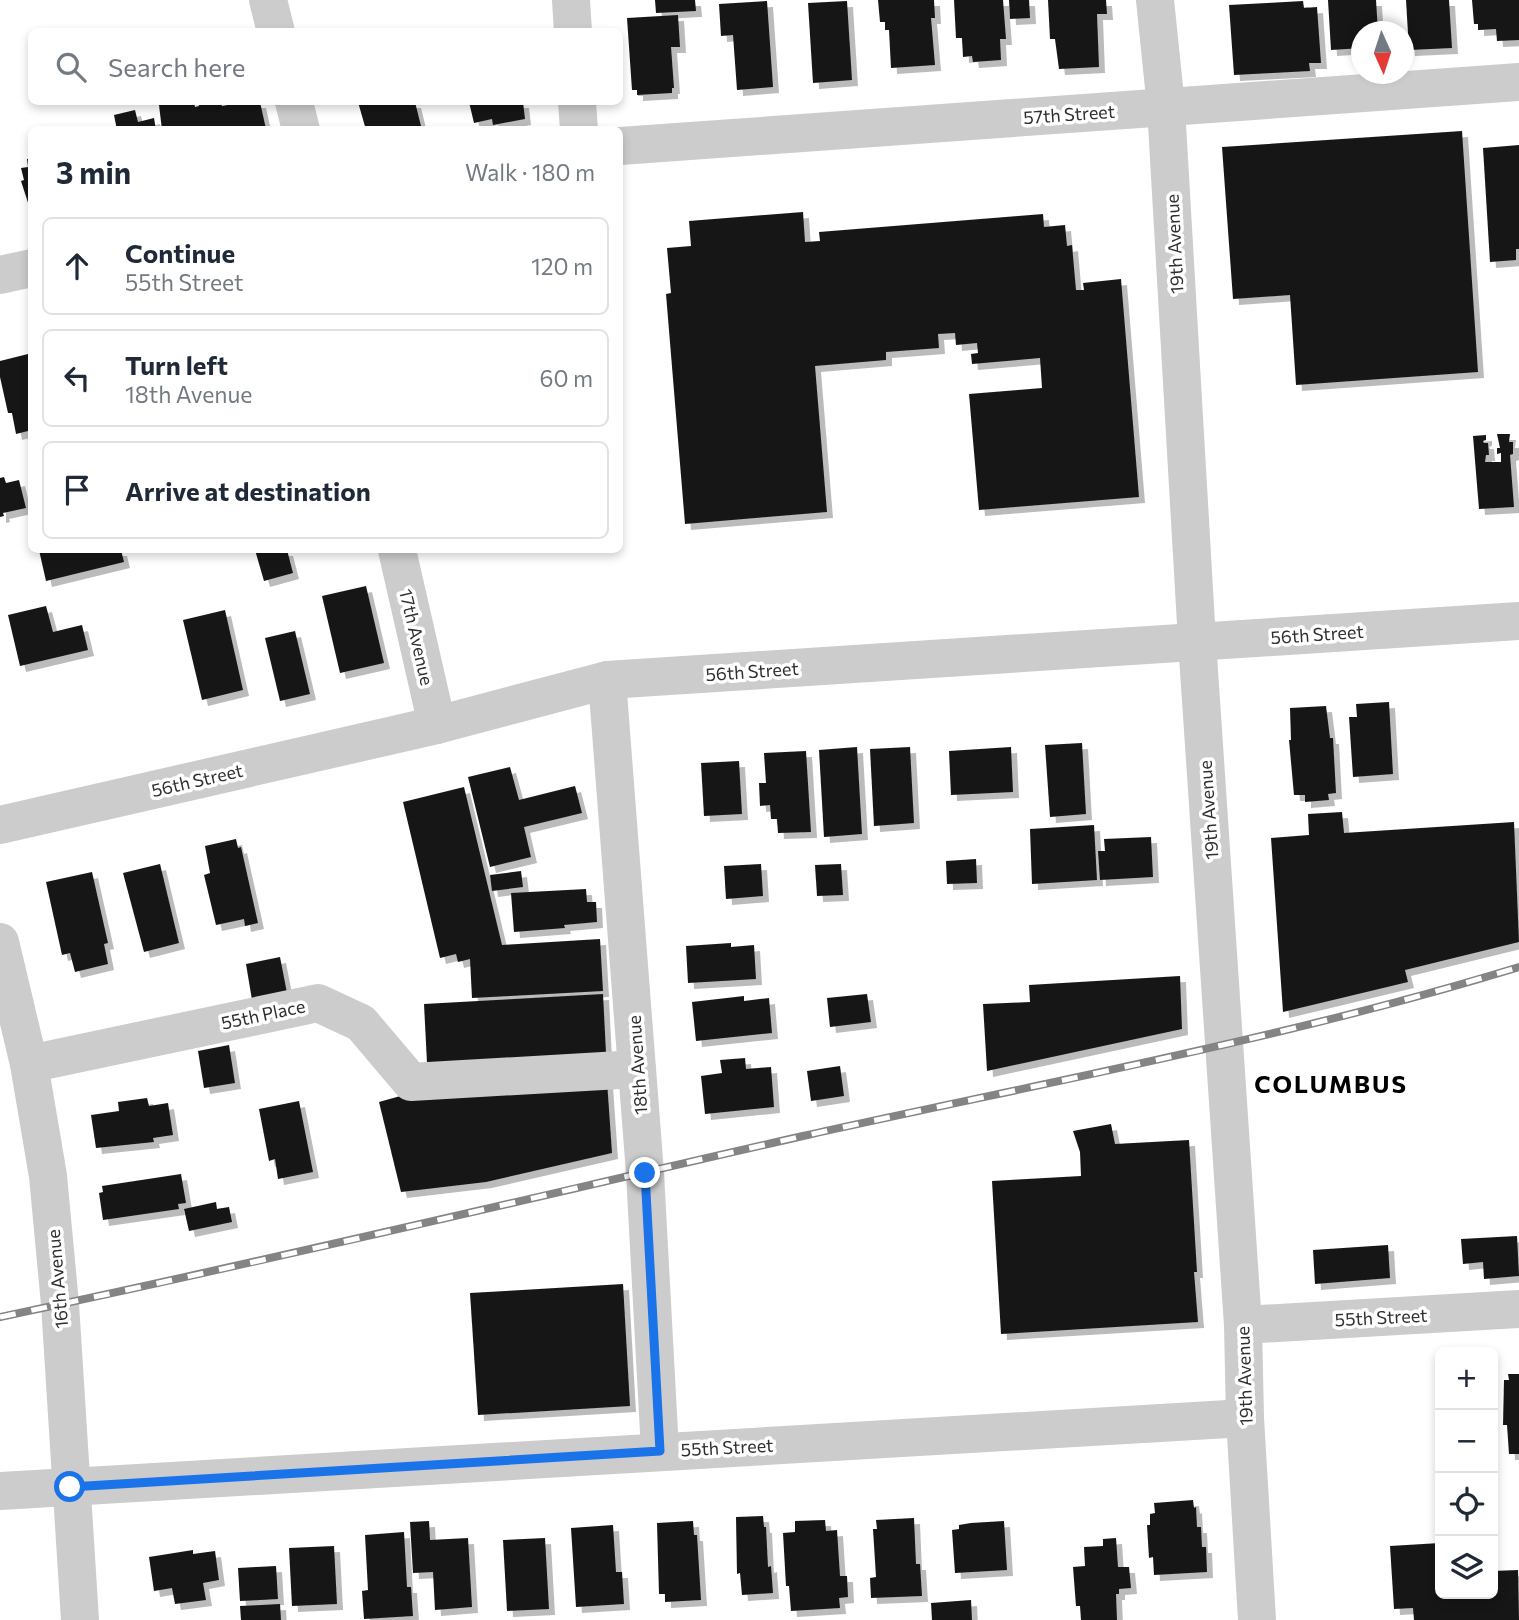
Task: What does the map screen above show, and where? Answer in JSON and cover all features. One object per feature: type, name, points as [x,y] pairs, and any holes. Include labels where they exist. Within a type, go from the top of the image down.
[{"type":"street","points":[[268,0],[275,28]]},
{"type":"street","points":[[571,0],[573,28]]},
{"type":"street","name":"19th Avenue","points":[[1155,0],[1166,107],[1196,641],[1243,1325],[1245,1418],[1257,1620]]},
{"type":"street","name":"57th Street","points":[[623,146],[1519,82]]},
{"type":"street","points":[[295,105],[300,126]]},
{"type":"street","points":[[577,105],[579,126]]},
{"type":"street","points":[[0,275],[28,269]]},
{"type":"street","name":"17th Avenue","points":[[398,553],[437,725]]},
{"type":"street","name":"56th Street","points":[[0,825],[437,725],[607,680],[1519,621]]},
{"type":"street","name":"18th Avenue","points":[[607,680],[637,1069],[660,1451]]},
{"type":"street","name":"16th Avenue","points":[[0,942],[29,1064],[48,1176],[60,1304],[80,1620]]},
{"type":"street","name":"55th Place","points":[[29,1064],[318,1003],[361,1023],[411,1082],[637,1069]]},
{"type":"street","name":"55th Street","points":[[1243,1325],[1519,1309]]},
{"type":"street","name":"55th Street","points":[[0,1491],[1245,1418]]},
{"type":"building","points":[[655,0],[695,0],[696,11],[656,13]]},
{"type":"building","points":[[878,0],[934,0],[935,18],[931,18],[935,65],[891,68],[889,30],[885,30],[885,22],[880,22]]},
{"type":"building","points":[[954,0],[1003,0],[1006,39],[1000,39],[1001,60],[973,62],[972,56],[963,57],[962,38],[956,38]]},
{"type":"building","points":[[1009,0],[1029,0],[1030,18],[1010,19]]},
{"type":"building","points":[[1048,0],[1106,0],[1107,14],[1097,14],[1099,67],[1059,69],[1055,39],[1050,39]]},
{"type":"building","points":[[1328,0],[1376,0],[1377,21],[1351,21],[1351,49],[1331,50]]},
{"type":"building","points":[[1406,0],[1449,0],[1452,48],[1414,50],[1414,21],[1407,21]]},
{"type":"building","points":[[1472,0],[1519,0],[1519,40],[1497,41],[1496,29],[1478,30],[1478,24],[1474,24]]},
{"type":"building","points":[[767,1],[773,87],[737,90],[733,35],[721,36],[719,4]]},
{"type":"building","points":[[847,1],[852,80],[813,83],[808,3]]},
{"type":"building","points":[[1303,1],[1304,8],[1317,7],[1321,63],[1309,63],[1310,71],[1234,75],[1229,5]]},
{"type":"building","points":[[678,15],[680,47],[671,47],[674,88],[672,93],[637,95],[637,90],[632,90],[627,18]]},
{"type":"building","points":[[159,105],[261,105],[265,126],[162,126]]},
{"type":"building","points":[[359,105],[416,105],[421,126],[365,126]]},
{"type":"building","points":[[470,105],[523,105],[525,119],[493,125],[492,119],[474,123]]},
{"type":"building","points":[[135,110],[138,122],[154,118],[155,126],[116,126],[114,115]]},
{"type":"building","points":[[1462,131],[1478,372],[1296,385],[1290,295],[1233,299],[1222,147]]},
{"type":"building","points":[[1519,145],[1519,249],[1516,249],[1516,260],[1490,262],[1483,148]]},
{"type":"building","points":[[28,167],[28,203],[21,181],[24,180],[21,168]]},
{"type":"building","points":[[803,212],[805,242],[820,241],[819,232],[1043,214],[1044,227],[1065,225],[1067,246],[1072,245],[1076,290],[1084,290],[1083,283],[1121,279],[1139,497],[979,510],[969,394],[1042,388],[1040,358],[972,364],[971,354],[978,353],[977,343],[956,345],[955,333],[938,334],[939,348],[886,352],[886,360],[815,366],[827,512],[685,524],[666,294],[671,293],[667,248],[691,246],[689,221]]},
{"type":"building","points":[[28,354],[28,431],[16,434],[0,377],[0,361]]},
{"type":"building","points":[[1497,434],[1510,434],[1509,442],[1513,442],[1513,454],[1510,455],[1514,507],[1479,509],[1473,436],[1486,435],[1486,440],[1483,441],[1488,443],[1489,455],[1486,455],[1485,462],[1501,462],[1501,453],[1497,454],[1497,448],[1500,448]]},
{"type":"building","points":[[4,477],[6,483],[19,480],[26,508],[3,513],[4,516],[0,517],[0,478]]},
{"type":"building","points":[[40,553],[122,553],[124,562],[46,581]]},
{"type":"building","points":[[256,553],[288,553],[293,573],[264,581]]},
{"type":"building","points":[[366,586],[384,663],[340,673],[322,596]]},
{"type":"building","points":[[46,606],[53,632],[82,625],[88,650],[20,666],[8,615]]},
{"type":"building","points":[[225,610],[243,690],[202,700],[183,620]]},
{"type":"building","points":[[295,631],[310,694],[280,701],[265,638]]},
{"type":"building","points":[[1389,702],[1393,774],[1353,777],[1349,717],[1357,717],[1356,704]]},
{"type":"building","points":[[1326,706],[1330,738],[1333,738],[1336,793],[1328,794],[1329,800],[1305,802],[1305,795],[1294,795],[1289,740],[1290,708]]},
{"type":"building","points":[[1082,743],[1086,814],[1050,817],[1045,745]]},
{"type":"building","points":[[857,747],[862,834],[824,837],[819,750]]},
{"type":"building","points":[[910,747],[914,823],[874,826],[870,749]]},
{"type":"building","points":[[1011,747],[1013,792],[951,795],[949,751]]},
{"type":"building","points":[[806,751],[811,832],[778,833],[777,819],[771,819],[770,805],[760,806],[759,783],[766,783],[764,753]]},
{"type":"building","points":[[739,761],[742,814],[704,816],[701,763]]},
{"type":"building","points":[[510,767],[519,800],[575,786],[582,813],[524,827],[531,857],[490,867],[468,777]]},
{"type":"building","points":[[464,787],[502,945],[600,939],[603,991],[472,998],[470,959],[458,962],[456,954],[440,958],[403,802]]},
{"type":"building","points":[[1342,812],[1344,833],[1514,822],[1519,942],[1405,970],[1408,982],[1283,1012],[1271,838],[1309,835],[1308,814]]},
{"type":"building","points":[[1094,825],[1097,880],[1032,884],[1030,829]]},
{"type":"building","points":[[1151,837],[1153,877],[1100,880],[1098,851],[1105,851],[1104,839]]},
{"type":"building","points":[[236,839],[238,848],[241,847],[258,923],[245,926],[244,919],[216,925],[204,875],[210,873],[205,846]]},
{"type":"building","points":[[976,859],[977,883],[947,884],[946,861]]},
{"type":"building","points":[[160,864],[179,943],[144,952],[123,873]]},
{"type":"building","points":[[761,864],[763,896],[726,899],[724,866]]},
{"type":"building","points":[[841,864],[843,895],[817,896],[815,865]]},
{"type":"building","points":[[521,871],[523,887],[492,891],[490,875]]},
{"type":"building","points":[[92,872],[108,943],[104,944],[108,964],[75,972],[70,953],[62,955],[46,882]]},
{"type":"building","points":[[586,889],[587,902],[596,902],[597,922],[564,925],[565,928],[514,932],[511,893]]},
{"type":"building","points":[[731,943],[731,947],[754,945],[756,979],[688,983],[686,946]]},
{"type":"building","points":[[280,957],[287,993],[252,1000],[246,964]]},
{"type":"building","points":[[1180,976],[1182,1029],[987,1071],[983,1004],[1030,1002],[1029,985]]},
{"type":"building","points":[[603,994],[606,1053],[427,1063],[424,1004]]},
{"type":"building","points":[[867,994],[871,1022],[830,1027],[827,998]]},
{"type":"building","points":[[744,996],[744,1001],[769,998],[772,1033],[696,1041],[692,1002]]},
{"type":"building","points":[[229,1045],[235,1083],[204,1088],[198,1051]]},
{"type":"building","points":[[745,1058],[746,1069],[771,1067],[774,1107],[705,1114],[701,1076],[722,1073],[720,1060]]},
{"type":"building","points":[[840,1066],[844,1096],[811,1101],[807,1071]]},
{"type":"building","points":[[607,1081],[612,1153],[486,1182],[401,1192],[379,1102],[404,1095]]},
{"type":"building","points":[[147,1098],[149,1106],[168,1103],[173,1135],[153,1138],[154,1142],[96,1148],[91,1115],[119,1111],[118,1102]]},
{"type":"building","points":[[299,1101],[313,1172],[278,1179],[275,1159],[269,1161],[259,1109]]},
{"type":"building","points":[[1111,1124],[1115,1144],[1189,1140],[1198,1322],[1001,1334],[992,1181],[1081,1176],[1080,1152],[1073,1131]]},
{"type":"building","points":[[181,1174],[186,1203],[178,1204],[179,1209],[103,1220],[99,1193],[103,1192],[102,1186]]},
{"type":"building","points":[[216,1202],[217,1209],[229,1207],[232,1222],[189,1231],[184,1209]]},
{"type":"building","points":[[1517,1236],[1519,1276],[1484,1279],[1483,1262],[1463,1264],[1461,1239]]},
{"type":"building","points":[[1388,1245],[1390,1278],[1315,1284],[1313,1250]]},
{"type":"building","points":[[623,1284],[630,1406],[478,1415],[470,1293]]},
{"type":"building","points":[[1508,1374],[1519,1374],[1519,1454],[1509,1454],[1507,1425],[1503,1425],[1504,1380],[1509,1380]]},
{"type":"building","points":[[1193,1500],[1197,1527],[1201,1527],[1202,1547],[1206,1547],[1207,1572],[1154,1575],[1153,1557],[1149,1558],[1147,1525],[1150,1525],[1150,1514],[1155,1513],[1154,1503]]},
{"type":"building","points":[[763,1516],[773,1593],[742,1595],[740,1573],[737,1574],[736,1517]]},
{"type":"building","points":[[914,1518],[916,1564],[920,1564],[922,1596],[871,1598],[870,1578],[876,1577],[873,1529],[877,1529],[876,1520]]},
{"type":"building","points":[[825,1520],[826,1531],[837,1530],[840,1576],[847,1576],[848,1597],[839,1598],[840,1608],[791,1611],[789,1586],[786,1586],[783,1533],[795,1532],[795,1521]]},
{"type":"building","points":[[429,1521],[430,1540],[468,1538],[472,1607],[435,1610],[433,1572],[413,1573],[410,1522]]},
{"type":"building","points":[[693,1521],[694,1535],[697,1535],[701,1600],[665,1602],[665,1594],[659,1594],[657,1523]]},
{"type":"building","points":[[1004,1521],[1007,1570],[955,1573],[952,1530],[959,1529],[959,1525]]},
{"type":"building","points":[[613,1525],[616,1572],[622,1572],[624,1604],[576,1607],[571,1528]]},
{"type":"building","points":[[404,1532],[407,1587],[411,1587],[413,1616],[364,1619],[362,1591],[368,1590],[365,1535]]},
{"type":"building","points":[[545,1538],[549,1609],[507,1611],[503,1540]]},
{"type":"building","points":[[1116,1538],[1118,1567],[1129,1567],[1131,1588],[1119,1589],[1119,1594],[1116,1594],[1117,1620],[1081,1620],[1080,1606],[1076,1606],[1073,1567],[1085,1566],[1084,1547],[1103,1546],[1103,1539]]},
{"type":"building","points":[[1435,1543],[1435,1599],[1498,1599],[1498,1571],[1518,1570],[1519,1620],[1414,1620],[1413,1608],[1394,1609],[1390,1546]]},
{"type":"building","points":[[334,1546],[337,1604],[292,1606],[289,1548]]},
{"type":"building","points":[[193,1550],[193,1554],[215,1551],[219,1580],[203,1583],[206,1600],[175,1604],[172,1588],[154,1591],[149,1557]]},
{"type":"building","points":[[276,1566],[278,1599],[240,1601],[238,1568]]},
{"type":"building","points":[[971,1600],[972,1620],[932,1620],[931,1603]]},
{"type":"building","points":[[280,1604],[281,1620],[241,1620],[240,1606]]},
{"type":"railway","points":[[0,1317],[1252,1038],[1431,993],[1519,967]]},
{"type":"district","name":"COLUMBUS","points":[[1331,1083]]},
{"type":"route","points":[[70,1487],[660,1451],[645,1173]]}]
